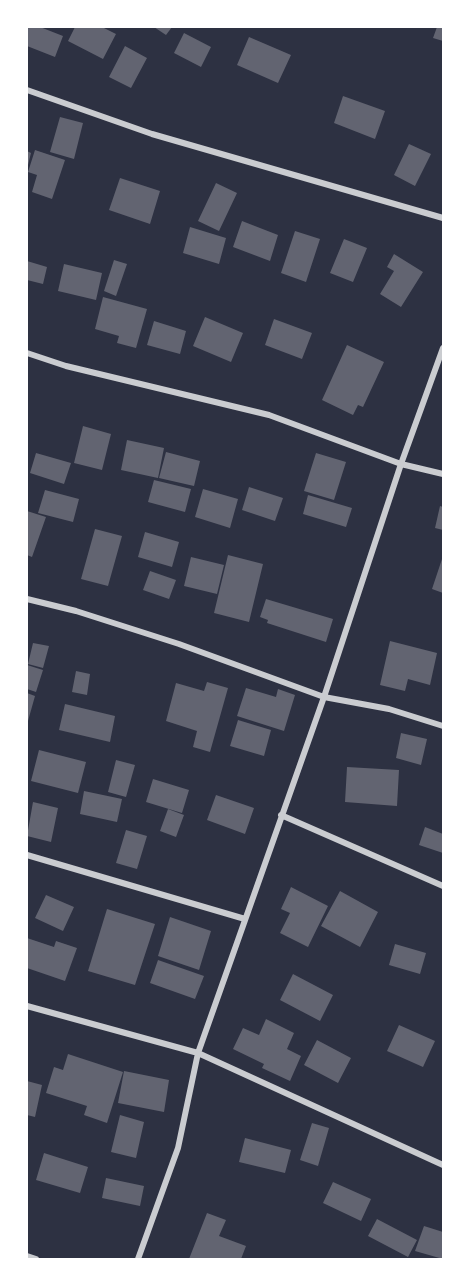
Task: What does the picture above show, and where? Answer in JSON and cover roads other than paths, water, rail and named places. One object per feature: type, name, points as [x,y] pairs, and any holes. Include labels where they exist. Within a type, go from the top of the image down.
[{"type":"street","points":[[27,90],[152,134],[443,218]]},
{"type":"street","points":[[138,1259],[178,1148],[198,1053],[324,697],[401,464],[443,348]]},
{"type":"street","points":[[27,353],[66,366],[269,415],[401,464],[443,474]]},
{"type":"street","points":[[27,599],[76,611],[179,644],[324,697],[389,709],[443,726]]},
{"type":"street","points":[[281,815],[443,886]]},
{"type":"street","points":[[27,855],[245,919]]},
{"type":"street","points":[[27,1006],[198,1053],[443,1166]]},
{"type":"street","points":[[27,1256],[36,1259]]}]
